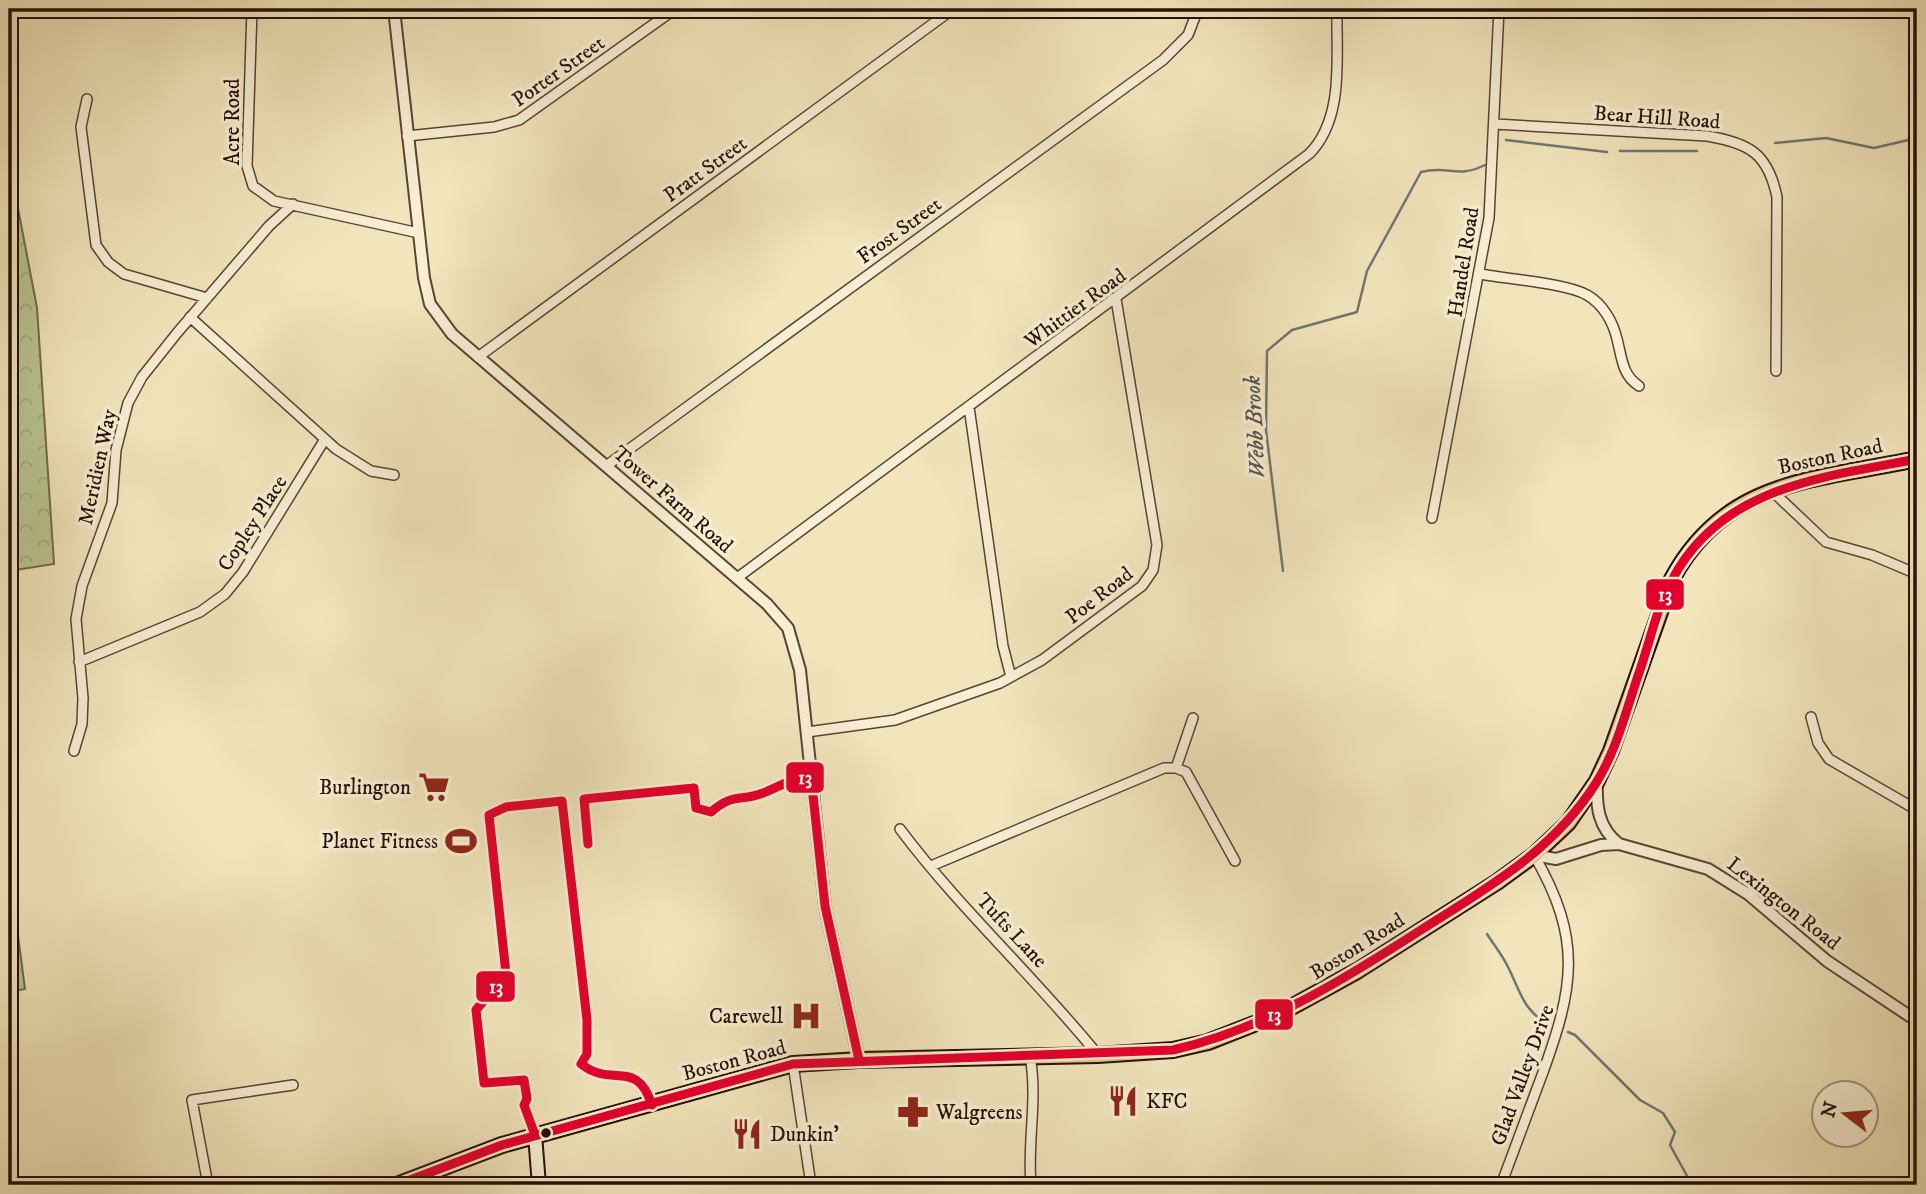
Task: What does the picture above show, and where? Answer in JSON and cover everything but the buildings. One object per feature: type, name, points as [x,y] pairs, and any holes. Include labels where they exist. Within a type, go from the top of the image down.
[{"type":"main road","name":"Boston Road","points":[[397,1185],[535,1135],[793,1064],[1098,1055],[1173,1049],[1208,1042],[1278,1015],[1357,971],[1484,891],[1534,855],[1568,823],[1597,781],[1617,736],[1660,606],[1681,561],[1710,526],[1726,514],[1771,490],[1813,478],[1917,459]]},
{"type":"main road","points":[[535,1135],[539,1185]]},
{"type":"street","name":"Acre Road","points":[[252,9],[249,180],[264,196],[419,233]]},
{"type":"street","name":"Tower Farm Road","points":[[394,9],[419,233],[430,304],[442,324],[737,578],[779,617],[793,640],[800,670],[825,906],[859,1060]]},
{"type":"street","name":"Porter Street","points":[[407,136],[494,127],[519,120],[676,9]]},
{"type":"street","name":"Pratt Street","points":[[478,357],[953,9]]},
{"type":"street","name":"Frost Street","points":[[606,466],[1163,60],[1188,35],[1198,9]]},
{"type":"street","name":"Whittier Road","points":[[737,578],[1290,171],[1319,144],[1326,132],[1333,106],[1337,9]]},
{"type":"street","name":"Handel Road","points":[[1432,518],[1489,218],[1499,9]]},
{"type":"street","points":[[87,99],[81,127],[96,244],[108,262],[124,274],[207,298]]},
{"type":"street","name":"Bear Hill Road","points":[[1495,124],[1707,135],[1740,144],[1761,156],[1773,179],[1776,197],[1776,371]]},
{"type":"street","name":"Meridien Way","points":[[74,751],[82,724],[83,698],[76,618],[79,599],[112,503],[116,450],[124,413],[142,377],[190,317],[269,226],[293,204]]},
{"type":"street","points":[[1480,274],[1587,295],[1605,311],[1614,327],[1628,379],[1639,386]]},
{"type":"street","name":"Poe Road","points":[[807,732],[895,720],[1011,677],[1042,660],[1142,586],[1149,577],[1156,558],[1153,519],[1116,299]]},
{"type":"street","points":[[190,317],[326,439],[359,465],[379,473],[394,475]]},
{"type":"street","points":[[969,407],[1003,646],[1011,677]]},
{"type":"street","name":"Copley Place","points":[[79,662],[189,618],[225,594],[243,572],[326,439]]},
{"type":"street","points":[[1771,490],[1826,542],[1872,555],[1917,574]]},
{"type":"street","points":[[1811,717],[1818,743],[1829,759],[1917,810]]},
{"type":"street","points":[[1176,768],[1193,718]]},
{"type":"street","points":[[931,866],[1164,768],[1176,768],[1186,772],[1236,861]]},
{"type":"street","points":[[1597,781],[1597,803],[1602,825],[1619,844]]},
{"type":"street","name":"Tufts Lane","points":[[900,829],[1062,1010],[1098,1055]]},
{"type":"street","name":"Lexington Road","points":[[1534,855],[1556,859],[1601,845],[1619,844],[1682,860],[1718,873],[1748,894],[1827,961],[1917,1021]]},
{"type":"street","name":"Glad Valley Drive","points":[[1501,1185],[1562,1021],[1570,979],[1569,954],[1562,919],[1534,855]]},
{"type":"street","points":[[1030,1056],[1035,1086],[1029,1160],[1031,1185]]},
{"type":"street","points":[[793,1064],[811,1185]]},
{"type":"street","points":[[208,1185],[192,1100],[293,1085]]},
{"type":"green space","points":[[9,161],[37,308],[54,564],[9,571]]},
{"type":"green space","points":[[9,867],[25,989],[9,992]]},
{"type":"waterway","name":"Webb Brook","points":[[1775,143],[1826,138],[1874,148],[1917,138]]},
{"type":"waterway","name":"Webb Brook","points":[[1506,140],[1607,152]]},
{"type":"waterway","name":"Webb Brook","points":[[1620,151],[1697,151]]},
{"type":"waterway","name":"Webb Brook","points":[[1283,571],[1266,430],[1267,351],[1292,330],[1357,312],[1367,271],[1421,172],[1460,172],[1485,165]]},
{"type":"waterway","points":[[1487,934],[1506,963],[1528,1008],[1550,1024]]},
{"type":"waterway","points":[[1568,1032],[1575,1035],[1640,1100],[1663,1113],[1675,1132],[1670,1145],[1692,1185]]},
{"type":"transit line","name":"13","points":[[397,1185],[502,1145],[793,1064],[1173,1050],[1207,1041],[1272,1016],[1334,983],[1496,882],[1561,828],[1596,783],[1610,757],[1658,613],[1672,580],[1693,549],[1718,524],[1747,505],[1778,491],[1846,472],[1917,459]]},
{"type":"transit line","name":"13","points":[[588,844],[584,799],[694,788],[696,808],[711,812],[731,800],[755,796],[792,781],[811,777],[825,906],[859,1060]]},
{"type":"transit line","name":"13","points":[[535,1135],[524,1105],[527,1099],[524,1080],[484,1083],[476,1010],[506,974],[489,815],[506,807],[562,801],[587,1020],[587,1054],[581,1064],[593,1071],[639,1082],[646,1090],[652,1105]]},
{"type":"place","name":"Burlington","points":[[434,787]]},
{"type":"place","name":"Planet Fitness","points":[[461,841]]},
{"type":"place","name":"Carewell","points":[[806,1016]]},
{"type":"place","name":"KFC","points":[[1123,1101]]},
{"type":"place","name":"Walgreens","points":[[913,1112]]},
{"type":"place","name":"Dunkin'","points":[[747,1134]]}]
